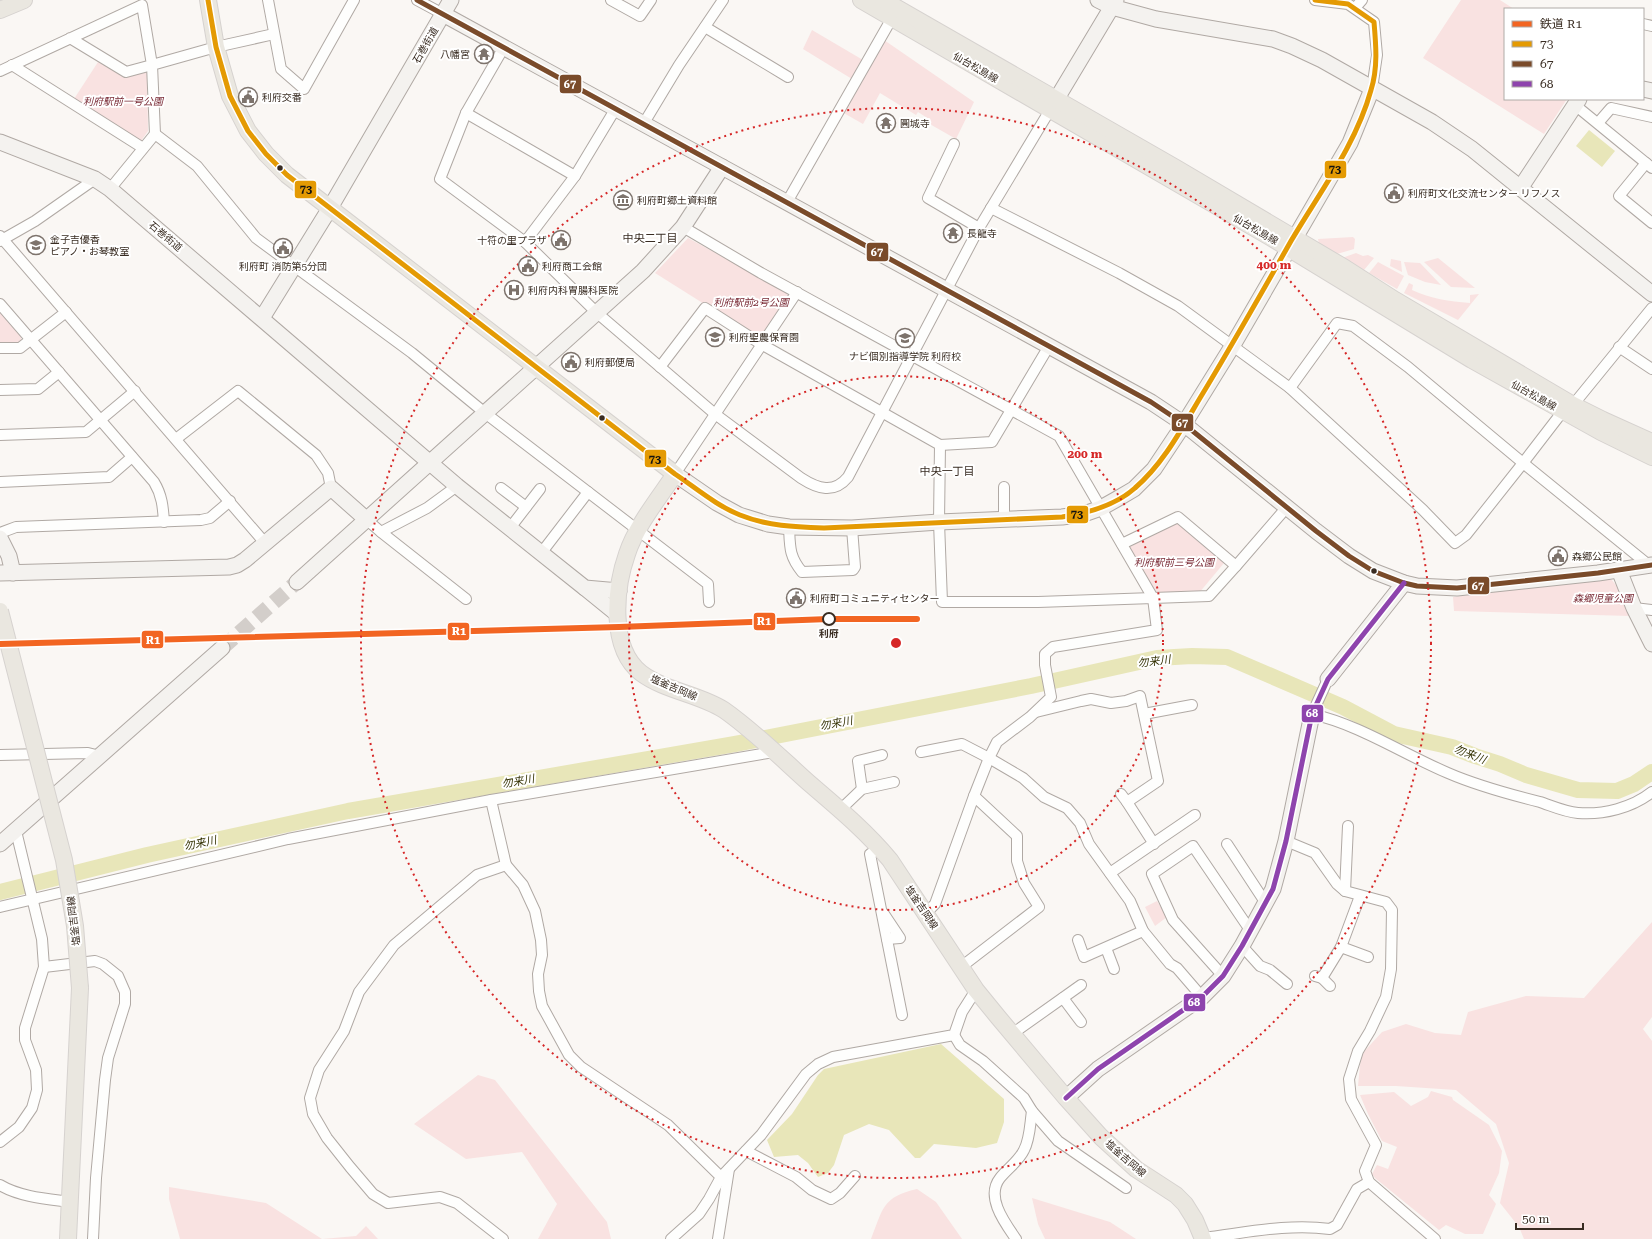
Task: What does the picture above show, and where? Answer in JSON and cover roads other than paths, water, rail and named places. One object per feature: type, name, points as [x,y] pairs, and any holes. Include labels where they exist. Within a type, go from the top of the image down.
[{"type":"main road","points":[[0,10],[24,0]]},
{"type":"main road","points":[[208,0],[216,47],[230,96],[248,131],[266,154],[287,175],[675,474]]},
{"type":"main road","name":"仙台松島線","points":[[861,0],[1053,105]]},
{"type":"main road","name":"仙台松島線","points":[[883,0],[1053,105],[1290,243],[1472,360],[1568,408],[1603,420],[1652,442]]},
{"type":"main road","name":"仙台松島線","points":[[1568,408],[1601,432],[1652,457]]},
{"type":"main road","name":"塩釜吉岡線","points":[[675,474],[638,530],[627,553],[619,591],[617,614],[624,650],[632,664],[642,674],[707,701],[738,720],[840,810],[880,848],[890,860],[926,913],[976,990],[1012,1034],[1101,1137],[1136,1169],[1180,1199],[1195,1220],[1203,1239]]},
{"type":"main road","name":"塩釜吉岡線","points":[[0,611],[64,860],[75,926],[80,988],[68,1239]]},
{"type":"street","points":[[268,0],[281,69],[304,89],[349,2]]},
{"type":"street","points":[[417,0],[1151,402],[1184,424],[1349,556],[1373,571],[1404,583],[1423,586],[1457,588],[1651,565]]},
{"type":"street","name":"石巻街道","points":[[0,142],[95,179],[110,189],[262,318],[295,267],[451,0]]},
{"type":"street","points":[[611,0],[640,16],[651,0]]},
{"type":"street","points":[[644,123],[679,65],[723,0]]},
{"type":"street","points":[[1098,0],[1156,19],[1273,39],[1322,60],[1432,122],[1472,149],[1652,294]]},
{"type":"street","points":[[797,292],[675,474],[739,515],[768,524],[789,527],[852,528],[939,522],[1062,517],[1084,514],[1101,508],[1134,489],[1154,469],[1184,424],[1232,345],[1290,243],[1350,143],[1372,89],[1377,55],[1374,22],[1348,4],[1315,0]]},
{"type":"street","points":[[1355,8],[1362,0]]},
{"type":"street","points":[[0,71],[142,3],[152,65],[155,134],[110,189]]},
{"type":"street","points":[[504,47],[466,113],[440,179],[525,242],[596,312],[715,414],[801,478],[813,485],[825,488],[836,487],[843,483],[848,477],[991,208],[1114,4]]},
{"type":"street","points":[[787,202],[892,18]]},
{"type":"street","points":[[705,27],[788,77]]},
{"type":"street","points":[[70,38],[126,72],[216,47],[274,34]]},
{"type":"street","points":[[12,65],[143,148]]},
{"type":"street","points":[[1521,187],[1577,102],[1598,123],[1649,165],[1619,196],[1652,223]]},
{"type":"street","points":[[525,242],[575,176],[616,108]]},
{"type":"street","points":[[1598,123],[1611,108],[1652,117]]},
{"type":"street","points":[[466,113],[575,176]]},
{"type":"street","points":[[155,134],[198,166],[256,238],[412,353],[486,413],[708,584],[709,602]]},
{"type":"street","points":[[954,144],[928,198],[980,228]]},
{"type":"street","points":[[297,582],[643,271],[683,228],[722,167]]},
{"type":"street","points":[[95,179],[36,221],[1,239],[135,391],[265,543]]},
{"type":"street","points":[[991,208],[1119,273],[1178,306],[1290,388],[1423,510],[1455,542],[1466,535],[1568,408],[1652,308]]},
{"type":"street","points":[[683,228],[1059,436],[1153,598],[1157,630],[1053,647],[1045,654],[1045,665],[1051,698],[1036,712],[997,742],[988,758],[935,904],[926,913]]},
{"type":"street","points":[[0,304],[154,482],[162,499],[164,522]]},
{"type":"street","points":[[660,367],[705,308],[761,344],[940,445],[992,442],[1049,346]]},
{"type":"street","points":[[0,348],[20,348],[66,312]]},
{"type":"street","points":[[262,318],[457,486],[542,552],[617,614]]},
{"type":"street","points":[[1290,388],[1337,323],[1353,326],[1408,367],[1651,565]]},
{"type":"street","points":[[1620,347],[1652,369]]},
{"type":"street","points":[[0,390],[38,389],[59,372]]},
{"type":"street","points":[[0,435],[86,432],[135,391]]},
{"type":"street","points":[[176,439],[238,391],[316,455],[328,473],[331,488],[380,532],[466,599]]},
{"type":"street","points":[[940,445],[939,522],[942,602],[1038,602],[1210,596],[1287,507]]},
{"type":"street","points":[[0,482],[109,477],[132,457]]},
{"type":"street","points":[[380,532],[427,508],[457,486]]},
{"type":"street","points":[[1004,487],[1004,519]]},
{"type":"street","points":[[0,538],[9,556],[6,573],[228,567],[245,560],[331,488]]},
{"type":"street","points":[[501,488],[526,507]]},
{"type":"street","points":[[510,528],[540,489]]},
{"type":"street","points":[[542,552],[588,492]]},
{"type":"street","points":[[0,533],[16,527],[200,520],[210,518],[230,502]]},
{"type":"street","points":[[1122,544],[1178,517],[1236,566]]},
{"type":"street","points":[[789,527],[790,554],[795,564],[802,572],[853,570],[855,567],[852,528]]},
{"type":"street","points":[[1619,570],[1634,608],[1652,644]]},
{"type":"street","points":[[1066,1098],[1098,1069],[1202,997],[1222,976],[1242,946],[1273,889],[1286,841],[1313,712],[1328,679],[1404,583]]},
{"type":"street","points":[[585,588],[619,591]]},
{"type":"street","points":[[1634,608],[1652,610]]},
{"type":"street","points":[[0,844],[222,648]]},
{"type":"street","points":[[1036,712],[1091,699],[1111,702],[1126,701],[1140,696],[1158,781],[1124,798],[1154,844]]},
{"type":"street","points":[[1144,714],[1192,705]]},
{"type":"street","points":[[1313,712],[1334,719],[1461,778],[1501,793],[1576,813],[1593,813],[1614,810],[1631,804],[1652,792]]},
{"type":"street","points":[[921,752],[962,744],[1023,778],[1044,797],[1067,808],[1080,823],[1089,844],[1130,901],[1143,931],[1170,964],[1177,968],[1202,997]]},
{"type":"street","points":[[0,907],[32,898],[288,839],[491,800],[773,751]]},
{"type":"street","points":[[0,755],[88,753],[100,756]]},
{"type":"street","points":[[862,789],[858,761],[882,755]]},
{"type":"street","points":[[840,810],[862,789],[894,782]]},
{"type":"street","points":[[961,967],[1040,908],[1024,883],[1017,861],[1017,836],[974,796]]},
{"type":"street","points":[[491,800],[506,865],[523,885],[535,911],[541,940],[542,955],[538,974],[542,1006],[569,1055],[581,1067],[668,1125],[721,1177]]},
{"type":"street","points":[[1110,873],[1195,815]]},
{"type":"street","points":[[1345,891],[1348,826]]},
{"type":"street","points":[[0,1142],[19,1127],[32,1108],[37,1090],[36,1070],[25,1040],[25,1028],[44,967],[42,939],[16,831]]},
{"type":"street","points":[[1286,841],[1315,853],[1337,884],[1345,891],[1386,902],[1392,910],[1391,969],[1386,997],[1370,1031],[1358,1051],[1349,1079],[1351,1100],[1376,1145],[1365,1171],[1369,1182],[1435,1239]]},
{"type":"street","points":[[1226,844],[1265,902]]},
{"type":"street","points":[[1222,976],[1173,920],[1152,874],[1193,846],[1250,930]]},
{"type":"street","points":[[880,848],[870,854],[902,1015]]},
{"type":"street","points":[[503,1239],[457,1203],[440,1197],[388,1203],[373,1194],[327,1138],[314,1114],[310,1098],[319,1070],[344,1031],[359,992],[394,945],[477,875],[506,865]]},
{"type":"street","points":[[1330,986],[1319,977],[1341,947],[1360,896]]},
{"type":"street","points":[[1078,940],[1084,956],[1106,948],[1143,931]]},
{"type":"street","points":[[1242,946],[1260,966],[1270,970],[1287,984]]},
{"type":"street","points":[[1341,947],[1368,957]]},
{"type":"street","points":[[1106,948],[1114,969]]},
{"type":"street","points":[[44,967],[95,961],[110,969],[118,976],[124,992],[125,1004],[108,1058],[105,1080],[96,1178],[93,1239]]},
{"type":"street","points":[[1012,1034],[1081,985]]},
{"type":"street","points":[[976,990],[962,1012],[954,1034],[960,1045],[983,1061],[1024,1098],[1032,1111],[1058,1141],[1126,1188]]},
{"type":"street","points":[[1063,998],[1082,1022]]},
{"type":"street","points":[[671,1239],[699,1214],[721,1177],[775,1117],[806,1074],[818,1064],[833,1057],[954,1034]]},
{"type":"street","points":[[1016,1239],[997,1206],[994,1194],[999,1179],[1015,1163],[1024,1150],[1028,1137],[1032,1111]]},
{"type":"street","points":[[746,1151],[796,1177],[812,1190],[831,1199],[840,1193],[855,1176]]},
{"type":"street","points":[[718,1239],[729,1169]]},
{"type":"street","points":[[1203,1239],[1279,1229],[1315,1227],[1330,1229],[1337,1225],[1357,1189],[1369,1182]]},
{"type":"street","points":[[0,1185],[7,1189],[41,1198],[70,1202]]},
{"type":"waterway","name":"勿来川","points":[[0,892],[147,855],[348,811],[735,744],[1031,686],[1157,658],[1192,656],[1227,657],[1343,707],[1394,734],[1452,747],[1526,775],[1578,790],[1617,791],[1634,784],[1652,772]]},
{"type":"tunnel","points":[[222,648],[297,582]]},
{"type":"railway","points":[[409,633],[829,619],[917,619]]},
{"type":"rail line","name":"R1","points":[[0,644],[619,627],[829,619],[917,619]]},
{"type":"place","name":"八幡宮","points":[[484,54]]},
{"type":"place","name":"利府交番","points":[[248,97]]},
{"type":"place","name":"圓城寺","points":[[886,123]]},
{"type":"place","name":"利府町文化交流センター リフノス","points":[[1394,193]]},
{"type":"place","name":"利府町郷土資料館","points":[[623,200]]},
{"type":"place","name":"長龍寺","points":[[953,233]]},
{"type":"place","name":"十符の里プラザ","points":[[561,240]]},
{"type":"place","name":"金子吉優香 ピアノ・お琴教室","points":[[36,245]]},
{"type":"place","name":"利府町 消防第5分団","points":[[283,248]]},
{"type":"place","name":"利府商工会館","points":[[528,266]]},
{"type":"place","name":"利府内科胃腸科医院","points":[[514,290]]},
{"type":"place","name":"利府聖農保育園","points":[[715,337]]},
{"type":"place","name":"ナビ個別指導学院 利府校","points":[[905,338]]},
{"type":"place","name":"利府郵便局","points":[[571,362]]},
{"type":"place","name":"森郷公民館","points":[[1558,556]]},
{"type":"place","name":"利府町コミュニティセンター","points":[[796,598]]},
{"type":"place","name":"利府","points":[[829,619]]},
{"type":"district","name":"中央二丁目","points":[[650,238]]},
{"type":"district","name":"中央一丁目","points":[[947,471]]},
{"type":"park label","name":"利府駅前一号公園","points":[[123,101]]},
{"type":"park label","name":"利府駅前2号公園","points":[[751,302]]},
{"type":"park label","name":"利府駅前三号公園","points":[[1174,562]]},
{"type":"park label","name":"森郷児童公園","points":[[1603,598]]}]
